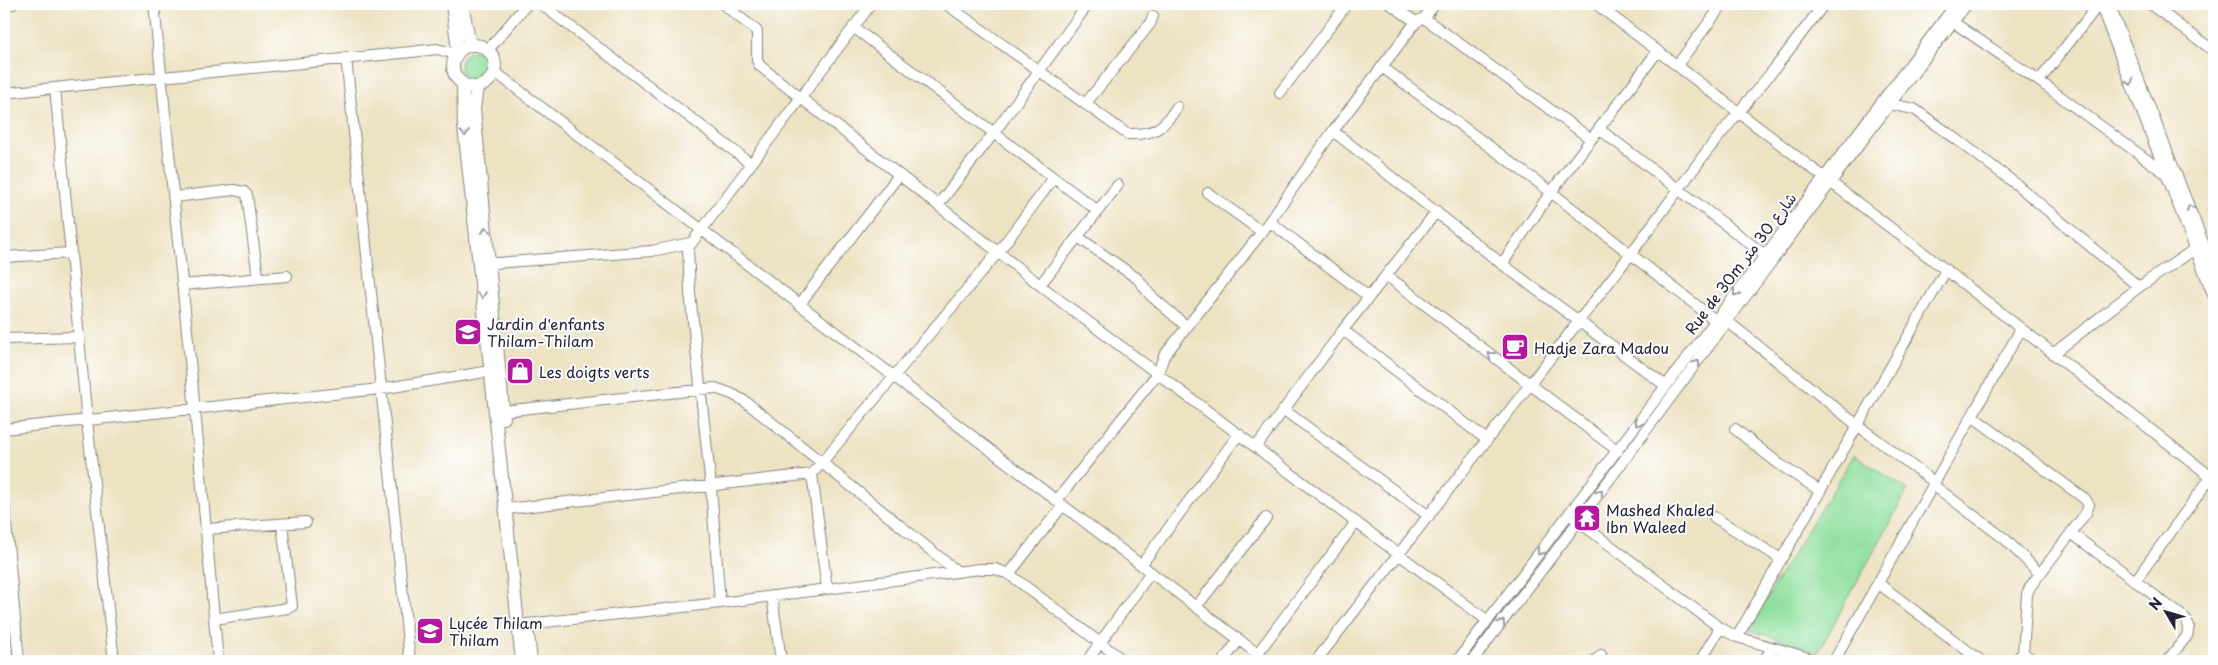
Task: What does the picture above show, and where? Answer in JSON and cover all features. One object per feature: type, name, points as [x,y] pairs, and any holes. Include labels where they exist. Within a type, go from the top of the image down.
[{"type":"main road","points":[[452,4],[461,50]]},
{"type":"main road","points":[[461,50],[462,4]]},
{"type":"main road","points":[[480,45],[488,50],[495,60],[495,72],[488,82],[478,87],[463,84],[454,74],[453,60],[461,50],[480,45]]},
{"type":"main road","points":[[463,84],[464,127],[484,264]]},
{"type":"main road","points":[[478,87],[474,109],[484,264],[522,624],[522,661]]},
{"type":"main road","points":[[495,371],[503,411],[510,508]]},
{"type":"main road","points":[[522,624],[531,661]]},
{"type":"street","points":[[4,5],[13,4]]},
{"type":"street","points":[[154,4],[218,661]]},
{"type":"street","points":[[488,50],[527,4]]},
{"type":"street","points":[[541,4],[750,163]]},
{"type":"street","points":[[723,4],[757,31],[759,35],[757,60],[760,66],[1040,285],[1488,621]]},
{"type":"street","points":[[720,603],[711,487],[690,293],[687,255],[690,243],[871,4]]},
{"type":"street","points":[[946,4],[1127,134],[1144,135],[1160,128],[1177,107]]},
{"type":"street","points":[[938,205],[993,134],[1088,4]]},
{"type":"street","points":[[1280,93],[1347,4]]},
{"type":"street","points":[[1390,4],[1420,20],[1591,139]]},
{"type":"street","points":[[1009,574],[1158,373],[1164,356],[1186,326],[1270,222],[1333,131],[1382,67],[1435,4]]},
{"type":"street","points":[[1596,4],[1946,270],[2213,478],[2135,581]]},
{"type":"street","points":[[1677,65],[1723,4]]},
{"type":"street","points":[[1316,661],[1630,255],[1678,190],[1824,4]]},
{"type":"street","name":"Rue de 30m شارع 30 متر","points":[[1472,661],[1579,522],[1727,320],[1826,180],[1956,4]]},
{"type":"street","name":"Rue de 30m شارع 30 متر","points":[[1457,661],[1618,451],[1715,320],[1967,4]]},
{"type":"street","points":[[2040,81],[2100,4]]},
{"type":"street","points":[[2100,4],[2166,173],[2201,249],[2214,270]]},
{"type":"street","points":[[2108,4],[2201,249],[2214,297]]},
{"type":"street","points":[[2150,4],[2214,51]]},
{"type":"street","points":[[1086,103],[1150,24],[1153,16]]},
{"type":"street","points":[[1953,22],[2040,81],[2166,173]]},
{"type":"street","points":[[853,27],[1098,211]]},
{"type":"street","points":[[4,93],[346,57],[437,49],[461,50]]},
{"type":"street","points":[[1502,264],[1551,192],[1658,51]]},
{"type":"street","points":[[346,57],[410,661]]},
{"type":"street","points":[[1382,67],[1551,192],[1715,320]]},
{"type":"street","points":[[495,72],[1267,661]]},
{"type":"street","points":[[55,88],[86,421],[114,661]]},
{"type":"street","points":[[1889,104],[1914,109],[1955,138],[2016,184],[2139,287]]},
{"type":"street","points":[[1599,129],[1766,255]]},
{"type":"street","points":[[1333,131],[1437,210],[1502,264],[1666,386]]},
{"type":"street","points":[[799,305],[899,175]]},
{"type":"street","points":[[510,508],[711,487],[812,474],[1000,252],[1053,179]]},
{"type":"street","points":[[1040,285],[1118,185]]},
{"type":"street","points":[[174,197],[234,190],[244,192],[247,195],[258,277]]},
{"type":"street","points":[[1208,193],[1262,232]]},
{"type":"street","points":[[1256,447],[1343,330],[1437,210]]},
{"type":"street","points":[[1270,222],[1370,297]]},
{"type":"street","points":[[1078,238],[1138,279],[1150,295],[1186,326]]},
{"type":"street","points":[[2053,354],[2139,287],[2214,239]]},
{"type":"street","points":[[484,264],[652,251],[690,243]]},
{"type":"street","points":[[4,257],[71,253]]},
{"type":"street","points":[[1737,637],[1946,270]]},
{"type":"street","points":[[1386,275],[1618,451]]},
{"type":"street","points":[[182,285],[287,276]]},
{"type":"street","points":[[1727,320],[1857,425],[2005,539],[2040,574]]},
{"type":"street","points":[[1834,661],[2021,329]]},
{"type":"street","points":[[1343,330],[1487,440]]},
{"type":"street","points":[[4,339],[78,337]]},
{"type":"street","points":[[4,429],[380,389],[495,371]]},
{"type":"street","points":[[503,411],[715,388],[732,394],[823,462],[958,572]]},
{"type":"street","points":[[1284,410],[1429,516]]},
{"type":"street","points":[[1972,416],[2085,499],[2089,505],[2086,514],[2027,594],[2023,653],[2015,661]]},
{"type":"street","points":[[1735,429],[1779,464],[1820,491]]},
{"type":"street","points":[[1141,565],[1239,434]]},
{"type":"street","points":[[812,474],[827,589]]},
{"type":"street","points":[[4,502],[19,661]]},
{"type":"street","points":[[1569,514],[1720,628],[1737,637],[1819,661]]},
{"type":"street","points":[[1714,517],[1781,558]]},
{"type":"street","points":[[1196,607],[1266,518]]},
{"type":"street","points":[[206,529],[306,522]]},
{"type":"street","points":[[1257,654],[1356,522]]},
{"type":"street","points":[[214,619],[292,606],[282,524]]},
{"type":"street","points":[[2071,533],[2186,619],[2189,626],[2187,636],[2167,661]]},
{"type":"street","points":[[522,624],[720,603],[958,572],[995,569],[1009,574],[1124,661]]},
{"type":"street","points":[[1086,661],[1151,572]]},
{"type":"street","points":[[1878,583],[1981,661]]},
{"type":"street","points":[[772,596],[781,661]]},
{"type":"street","points":[[1700,661],[1720,628]]},
{"type":"street","points":[[1223,661],[1239,640]]},
{"type":"street","points":[[1763,661],[1773,648]]},
{"type":"street","points":[[2023,653],[2034,661]]},
{"type":"green space","points":[[475,51],[481,52],[489,60],[489,72],[481,80],[475,81],[469,80],[461,72],[460,66],[461,60],[469,52]]},
{"type":"green space","points":[[1854,455],[1908,490],[1818,652],[1750,630],[1783,570]]},
{"type":"place","name":"Jardin d'enfants Thilam-Thilam","points":[[468,332]]},
{"type":"place","name":"Hadje Zara Madou","points":[[1515,347]]},
{"type":"place","name":"Les doigts verts","points":[[520,371]]},
{"type":"place","name":"Mashed Khaled Ibn Waleed","points":[[1587,518]]},
{"type":"place","name":"Lycée Thilam Thilam","points":[[430,631]]}]
